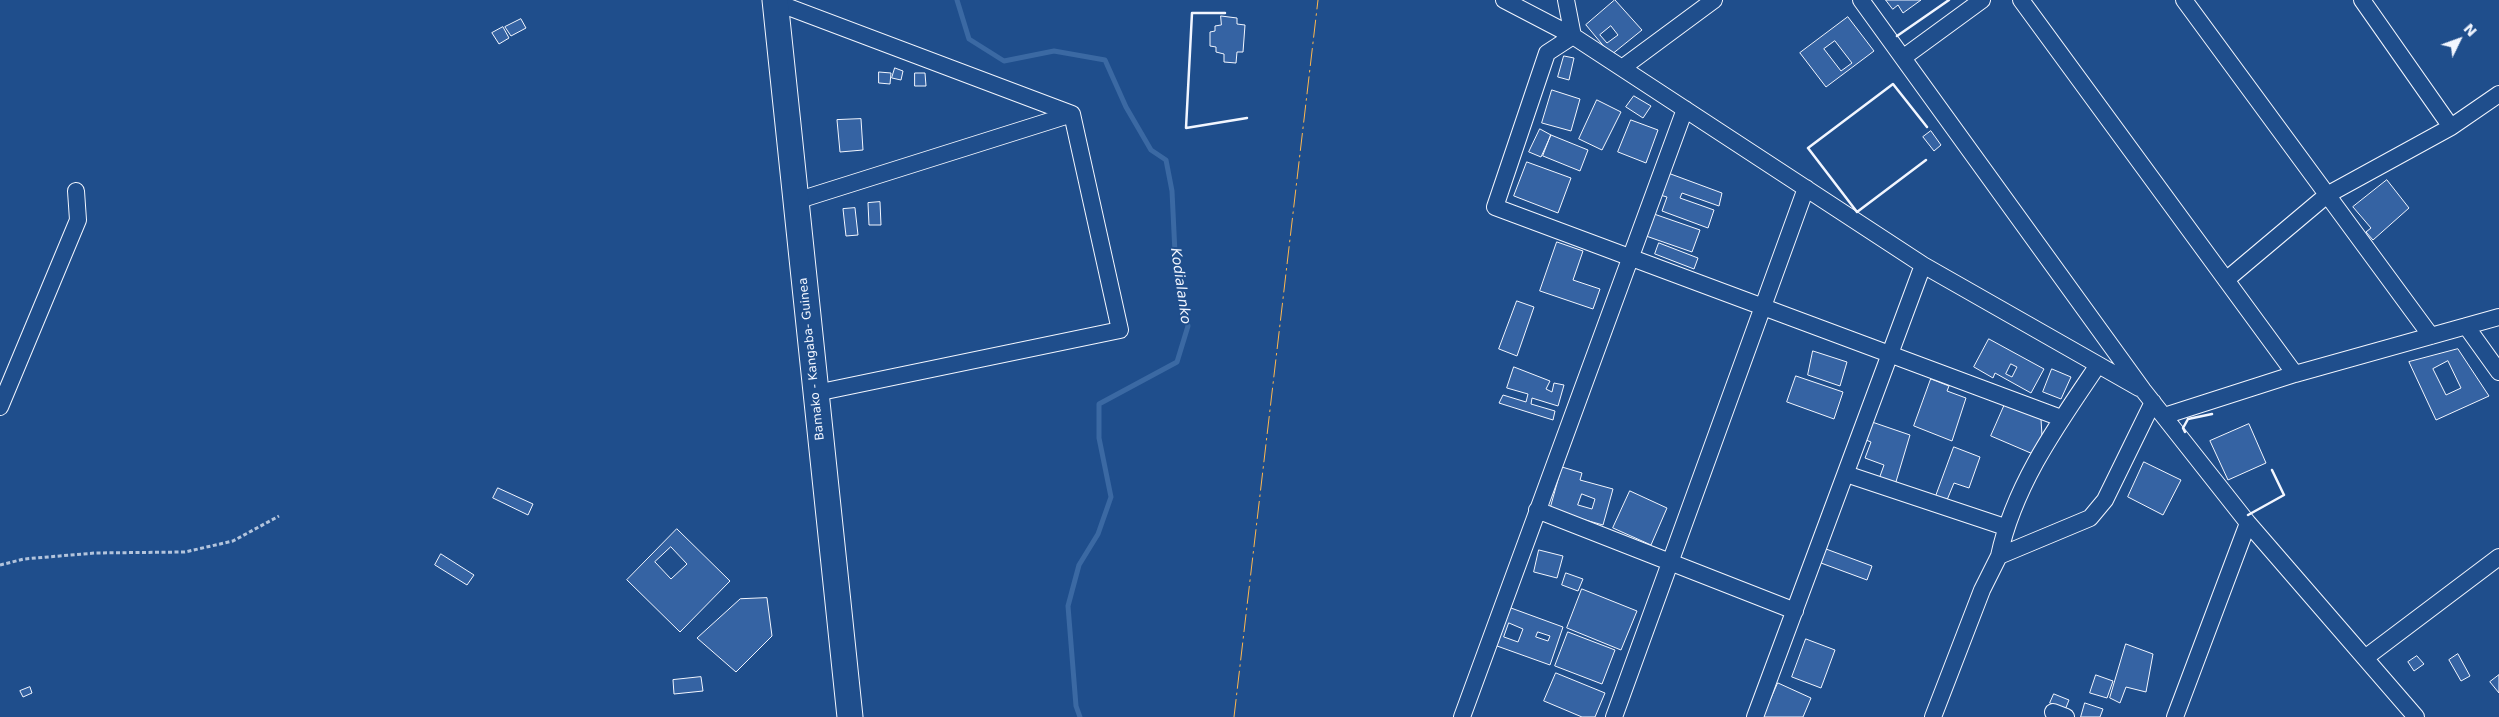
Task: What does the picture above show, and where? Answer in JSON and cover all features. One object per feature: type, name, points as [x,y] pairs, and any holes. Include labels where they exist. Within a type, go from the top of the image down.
[{"type":"main road","name":"Bamako - Kangaba- Guinea","points":[[775,1],[850,717]]},
{"type":"street","points":[[1504,0],[1573,36],[1924,265],[2098,365],[2148,396]]},
{"type":"street","points":[[1566,0],[1573,36]]},
{"type":"street","points":[[1861,0],[2148,396],[2248,523],[2416,717]]},
{"type":"street","points":[[1904,58],[1982,0]]},
{"type":"street","points":[[2021,0],[2295,374]]},
{"type":"street","points":[[2184,0],[2431,336]]},
{"type":"street","points":[[2362,0],[2451,127]]},
{"type":"street","points":[[775,1],[1072,114]]},
{"type":"street","points":[[1622,68],[1705,3]]},
{"type":"street","points":[[1573,36],[1547,53],[1495,207],[2061,418]]},
{"type":"street","points":[[2226,280],[2327,195],[2451,127],[2499,94]]},
{"type":"street","points":[[1462,717],[1685,109]]},
{"type":"street","points":[[796,201],[1072,114]]},
{"type":"street","points":[[816,393],[1120,330],[1072,114]]},
{"type":"street","points":[[1614,717],[1806,188]]},
{"type":"street","points":[[0,407],[63,251],[78,220],[76,191]]},
{"type":"street","points":[[1755,717],[1924,265]]},
{"type":"street","points":[[2164,416],[2295,374],[2499,317]]},
{"type":"street","points":[[2466,326],[2499,372]]},
{"type":"street","points":[[1933,717],[1982,590],[1999,556],[2005,527],[2018,496],[2061,418],[2098,365]]},
{"type":"street","points":[[1999,556],[2090,518],[2105,500],[2148,396]]},
{"type":"street","points":[[1846,474],[2005,527]]},
{"type":"street","points":[[1537,510],[1795,611]]},
{"type":"street","points":[[2174,717],[2248,523]]},
{"type":"street","points":[[2365,658],[2499,558]]},
{"type":"path","points":[[0,566],[24,559],[95,553],[185,552],[233,541],[279,516]]},
{"type":"building","points":[[1615,0],[1642,30],[1611,55],[1586,25]],"holes":[[[1611,26],[1618,35],[1607,43],[1600,35]]]},
{"type":"building","points":[[1886,0],[1921,0],[1903,13],[1898,5],[1893,9]]},
{"type":"building","points":[[1221,16],[1237,18],[1237,24],[1245,25],[1243,52],[1237,52],[1236,63],[1224,62],[1224,54],[1216,52],[1216,47],[1210,46],[1210,32],[1215,31],[1215,26],[1221,25]]},
{"type":"building","points":[[1848,17],[1874,51],[1826,87],[1800,53]],"holes":[[[1835,41],[1852,63],[1841,71],[1824,49]]]},
{"type":"building","points":[[521,19],[526,28],[511,36],[505,27]]},
{"type":"building","points":[[503,27],[509,38],[499,44],[492,33]]},
{"type":"building","points":[[1564,56],[1574,58],[1569,80],[1558,77]]},
{"type":"building","points":[[895,68],[903,71],[901,80],[892,78]]},
{"type":"building","points":[[879,72],[891,73],[890,84],[879,83]]},
{"type":"building","points":[[915,73],[925,73],[926,86],[915,86]]},
{"type":"building","points":[[1552,90],[1580,99],[1571,131],[1542,123]]},
{"type":"building","points":[[1634,96],[1651,106],[1643,118],[1626,107]]},
{"type":"building","points":[[1597,100],[1621,112],[1602,150],[1579,139]]},
{"type":"building","points":[[861,119],[863,150],[840,152],[837,120]]},
{"type":"building","points":[[1631,120],[1658,130],[1646,163],[1618,152]]},
{"type":"building","points":[[1540,129],[1551,135],[1541,157],[1529,152]]},
{"type":"building","points":[[1931,131],[1941,145],[1934,151],[1923,137]]},
{"type":"building","points":[[1551,135],[1588,150],[1580,171],[1543,156]]},
{"type":"building","points":[[1527,162],[1571,178],[1558,213],[1514,196]]},
{"type":"building","points":[[1668,173],[1722,193],[1719,206],[1682,193],[1680,198],[1714,210],[1708,228],[1662,211],[1667,197],[1660,195]]},
{"type":"building","points":[[2387,180],[2409,208],[2373,240],[2366,232],[2371,228],[2353,207]]},
{"type":"building","points":[[880,202],[881,225],[869,225],[868,203]]},
{"type":"building","points":[[855,208],[858,235],[846,236],[843,209]]},
{"type":"building","points":[[1654,214],[1700,230],[1692,252],[1646,236]]},
{"type":"building","points":[[1557,242],[1583,251],[1573,280],[1600,289],[1593,309],[1540,291]]},
{"type":"building","points":[[1659,243],[1698,258],[1694,269],[1655,254]]},
{"type":"building","points":[[1517,301],[1534,307],[1517,356],[1499,349]]},
{"type":"building","points":[[1989,339],[2044,369],[2031,393],[1995,373],[1993,378],[1974,367]],"holes":[[[2011,364],[2017,367],[2012,377],[2006,374]]]},
{"type":"building","points":[[2458,349],[2489,396],[2436,420],[2409,362]],"holes":[[[2448,361],[2461,388],[2446,395],[2433,369]]]},
{"type":"building","points":[[1813,351],[1847,362],[1840,386],[1808,375]]},
{"type":"building","points":[[1514,367],[1550,381],[1546,389],[1552,392],[1554,383],[1564,385],[1558,406],[1532,398],[1531,404],[1555,411],[1553,420],[1499,403],[1503,395],[1526,402],[1528,394],[1507,388]]},
{"type":"building","points":[[2052,369],[2071,377],[2061,399],[2043,392]]},
{"type":"building","points":[[1796,376],[1843,392],[1834,419],[1787,402]]},
{"type":"building","points":[[1931,379],[1949,386],[1947,391],[1966,398],[1952,441],[1914,426]]},
{"type":"building","points":[[2005,404],[2041,419],[2042,436],[2033,454],[1991,436]]},
{"type":"building","points":[[1872,422],[1910,435],[1895,485],[1879,479],[1884,465],[1865,458],[1871,442],[1866,440]]},
{"type":"building","points":[[2249,424],[2266,463],[2228,480],[2210,441]]},
{"type":"building","points":[[1954,447],[1980,457],[1969,488],[1954,483],[1947,500],[1936,496]]},
{"type":"building","points":[[2144,462],[2181,480],[2163,515],[2128,497]]},
{"type":"building","points":[[1562,467],[1582,473],[1580,480],[1613,489],[1603,525],[1550,510]],"holes":[[[1582,494],[1595,499],[1592,509],[1578,505]]]},
{"type":"building","points":[[498,488],[533,504],[528,515],[493,498]]},
{"type":"building","points":[[1630,491],[1667,508],[1651,545],[1613,528]]},
{"type":"building","points":[[677,529],[730,581],[680,632],[627,580]],"holes":[[[671,547],[687,564],[671,579],[655,562]]]},
{"type":"building","points":[[1826,549],[1872,566],[1867,580],[1821,563]]},
{"type":"building","points":[[1539,550],[1563,556],[1557,578],[1534,572]]},
{"type":"building","points":[[441,554],[474,575],[467,585],[435,565]]},
{"type":"building","points":[[1566,573],[1583,579],[1578,591],[1562,585]]},
{"type":"building","points":[[1582,589],[1637,611],[1621,650],[1567,628]]},
{"type":"building","points":[[767,598],[772,636],[736,672],[697,638],[740,599]]},
{"type":"building","points":[[1511,608],[1563,627],[1550,665],[1497,646]]},
{"type":"building","points":[[1509,623],[1523,629],[1518,642],[1504,637]]},
{"type":"building","points":[[1538,632],[1550,636],[1548,641],[1536,637]]},
{"type":"building","points":[[1568,632],[1615,650],[1602,684],[1555,666]]},
{"type":"building","points":[[1806,639],[1835,650],[1821,688],[1792,677]]},
{"type":"building","points":[[2126,644],[2153,654],[2146,692],[2126,687],[2120,703],[2110,698]]},
{"type":"building","points":[[2458,654],[2470,676],[2461,681],[2449,660]]},
{"type":"building","points":[[2417,656],[2424,664],[2414,671],[2408,662]]},
{"type":"building","points":[[1556,673],[1605,693],[1595,717],[1582,717],[1544,701]]},
{"type":"building","points":[[2096,675],[2113,681],[2107,698],[2090,693]]},
{"type":"building","points":[[2499,675],[2499,693],[2490,682]]},
{"type":"building","points":[[701,677],[703,691],[674,694],[673,680]]},
{"type":"building","points":[[1778,683],[1811,698],[1803,717],[1763,717]]},
{"type":"building","points":[[30,687],[32,693],[23,697],[20,691]]},
{"type":"building","points":[[2054,694],[2069,700],[2065,710],[2050,703]]},
{"type":"building","points":[[2085,703],[2103,709],[2100,717],[2081,717]]},
{"type":"waterway","name":"Kodialanko","points":[[957,0],[969,39],[1004,61],[1054,51],[1105,60],[1126,107],[1151,150],[1166,160],[1172,191],[1176,274],[1188,326],[1177,362],[1099,404],[1099,438],[1111,497],[1098,534],[1079,565],[1068,606],[1076,706],[1080,717]]},
{"type":"wall","points":[[1897,36],[1949,0]]},
{"type":"wall","points":[[1225,13],[1192,13],[1186,128],[1247,118]]},
{"type":"wall","points":[[1926,160],[1857,212],[1808,148],[1893,84],[1927,127]]},
{"type":"wall","points":[[2185,432],[2183,428],[2188,419],[2212,414]]},
{"type":"wall","points":[[2248,515],[2284,495],[2272,470]]},
{"type":"power","points":[[1234,717],[1318,0]]}]
